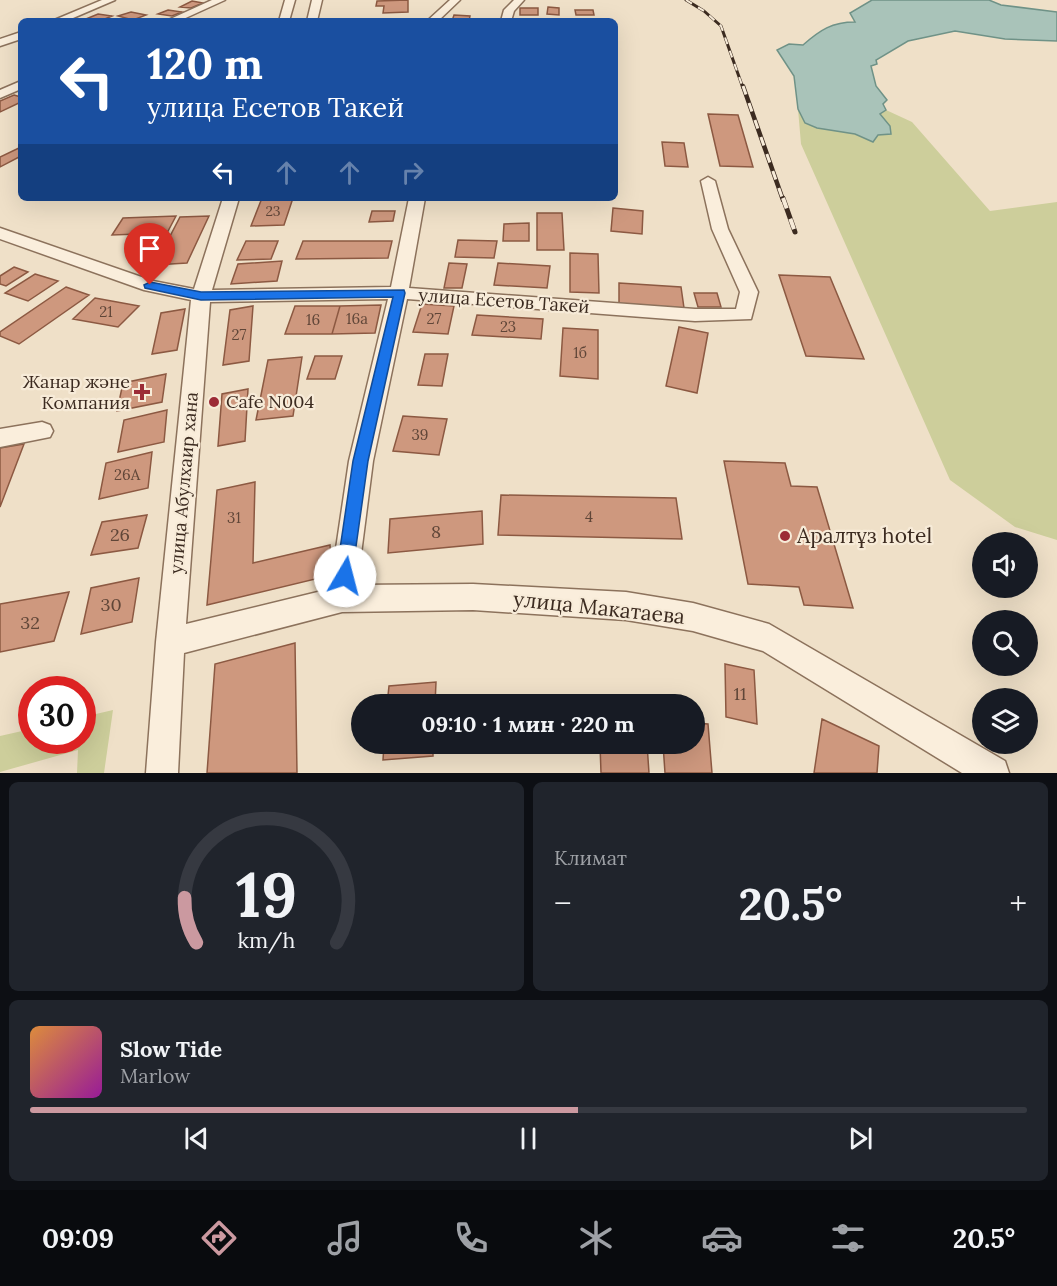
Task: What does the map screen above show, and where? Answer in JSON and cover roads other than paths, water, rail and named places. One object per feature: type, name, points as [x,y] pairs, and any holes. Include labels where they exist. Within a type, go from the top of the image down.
[{"type":"street","points":[[65,18],[110,0]]},
{"type":"street","points":[[178,18],[220,0]]},
{"type":"street","points":[[285,18],[290,0]]},
{"type":"street","points":[[315,18],[317,0]]},
{"type":"street","points":[[436,18],[455,0]]},
{"type":"street","points":[[507,18],[509,10],[519,0]]},
{"type":"street","points":[[0,45],[18,36]]},
{"type":"street","points":[[0,45],[18,50]]},
{"type":"street","name":"улица Есетов Такей","points":[[0,233],[150,285],[201,296],[399,293],[695,315],[744,315],[749,292],[720,229],[708,181]]},
{"type":"street","name":"улица Абулхаир хана","points":[[162,773],[170,642],[201,296],[230,201]]},
{"type":"street","points":[[342,598],[361,461],[399,293],[416,201]]},
{"type":"street","points":[[0,438],[42,431]]},
{"type":"street","name":"улица Макатаева","points":[[170,642],[342,598],[473,597],[626,606],[693,617],[769,638],[993,773]]},
{"type":"railway","points":[[686,0],[704,11],[721,26],[743,88]]},
{"type":"railway","points":[[743,86],[783,200]]},
{"type":"railway","points":[[783,198],[795,232]]},
{"type":"place","name":"Жанар және Компания","points":[[142,392]]},
{"type":"place","name":"Cafe N004","points":[[214,402]]},
{"type":"place","name":"Аралтұз hotel","points":[[785,536]]}]
